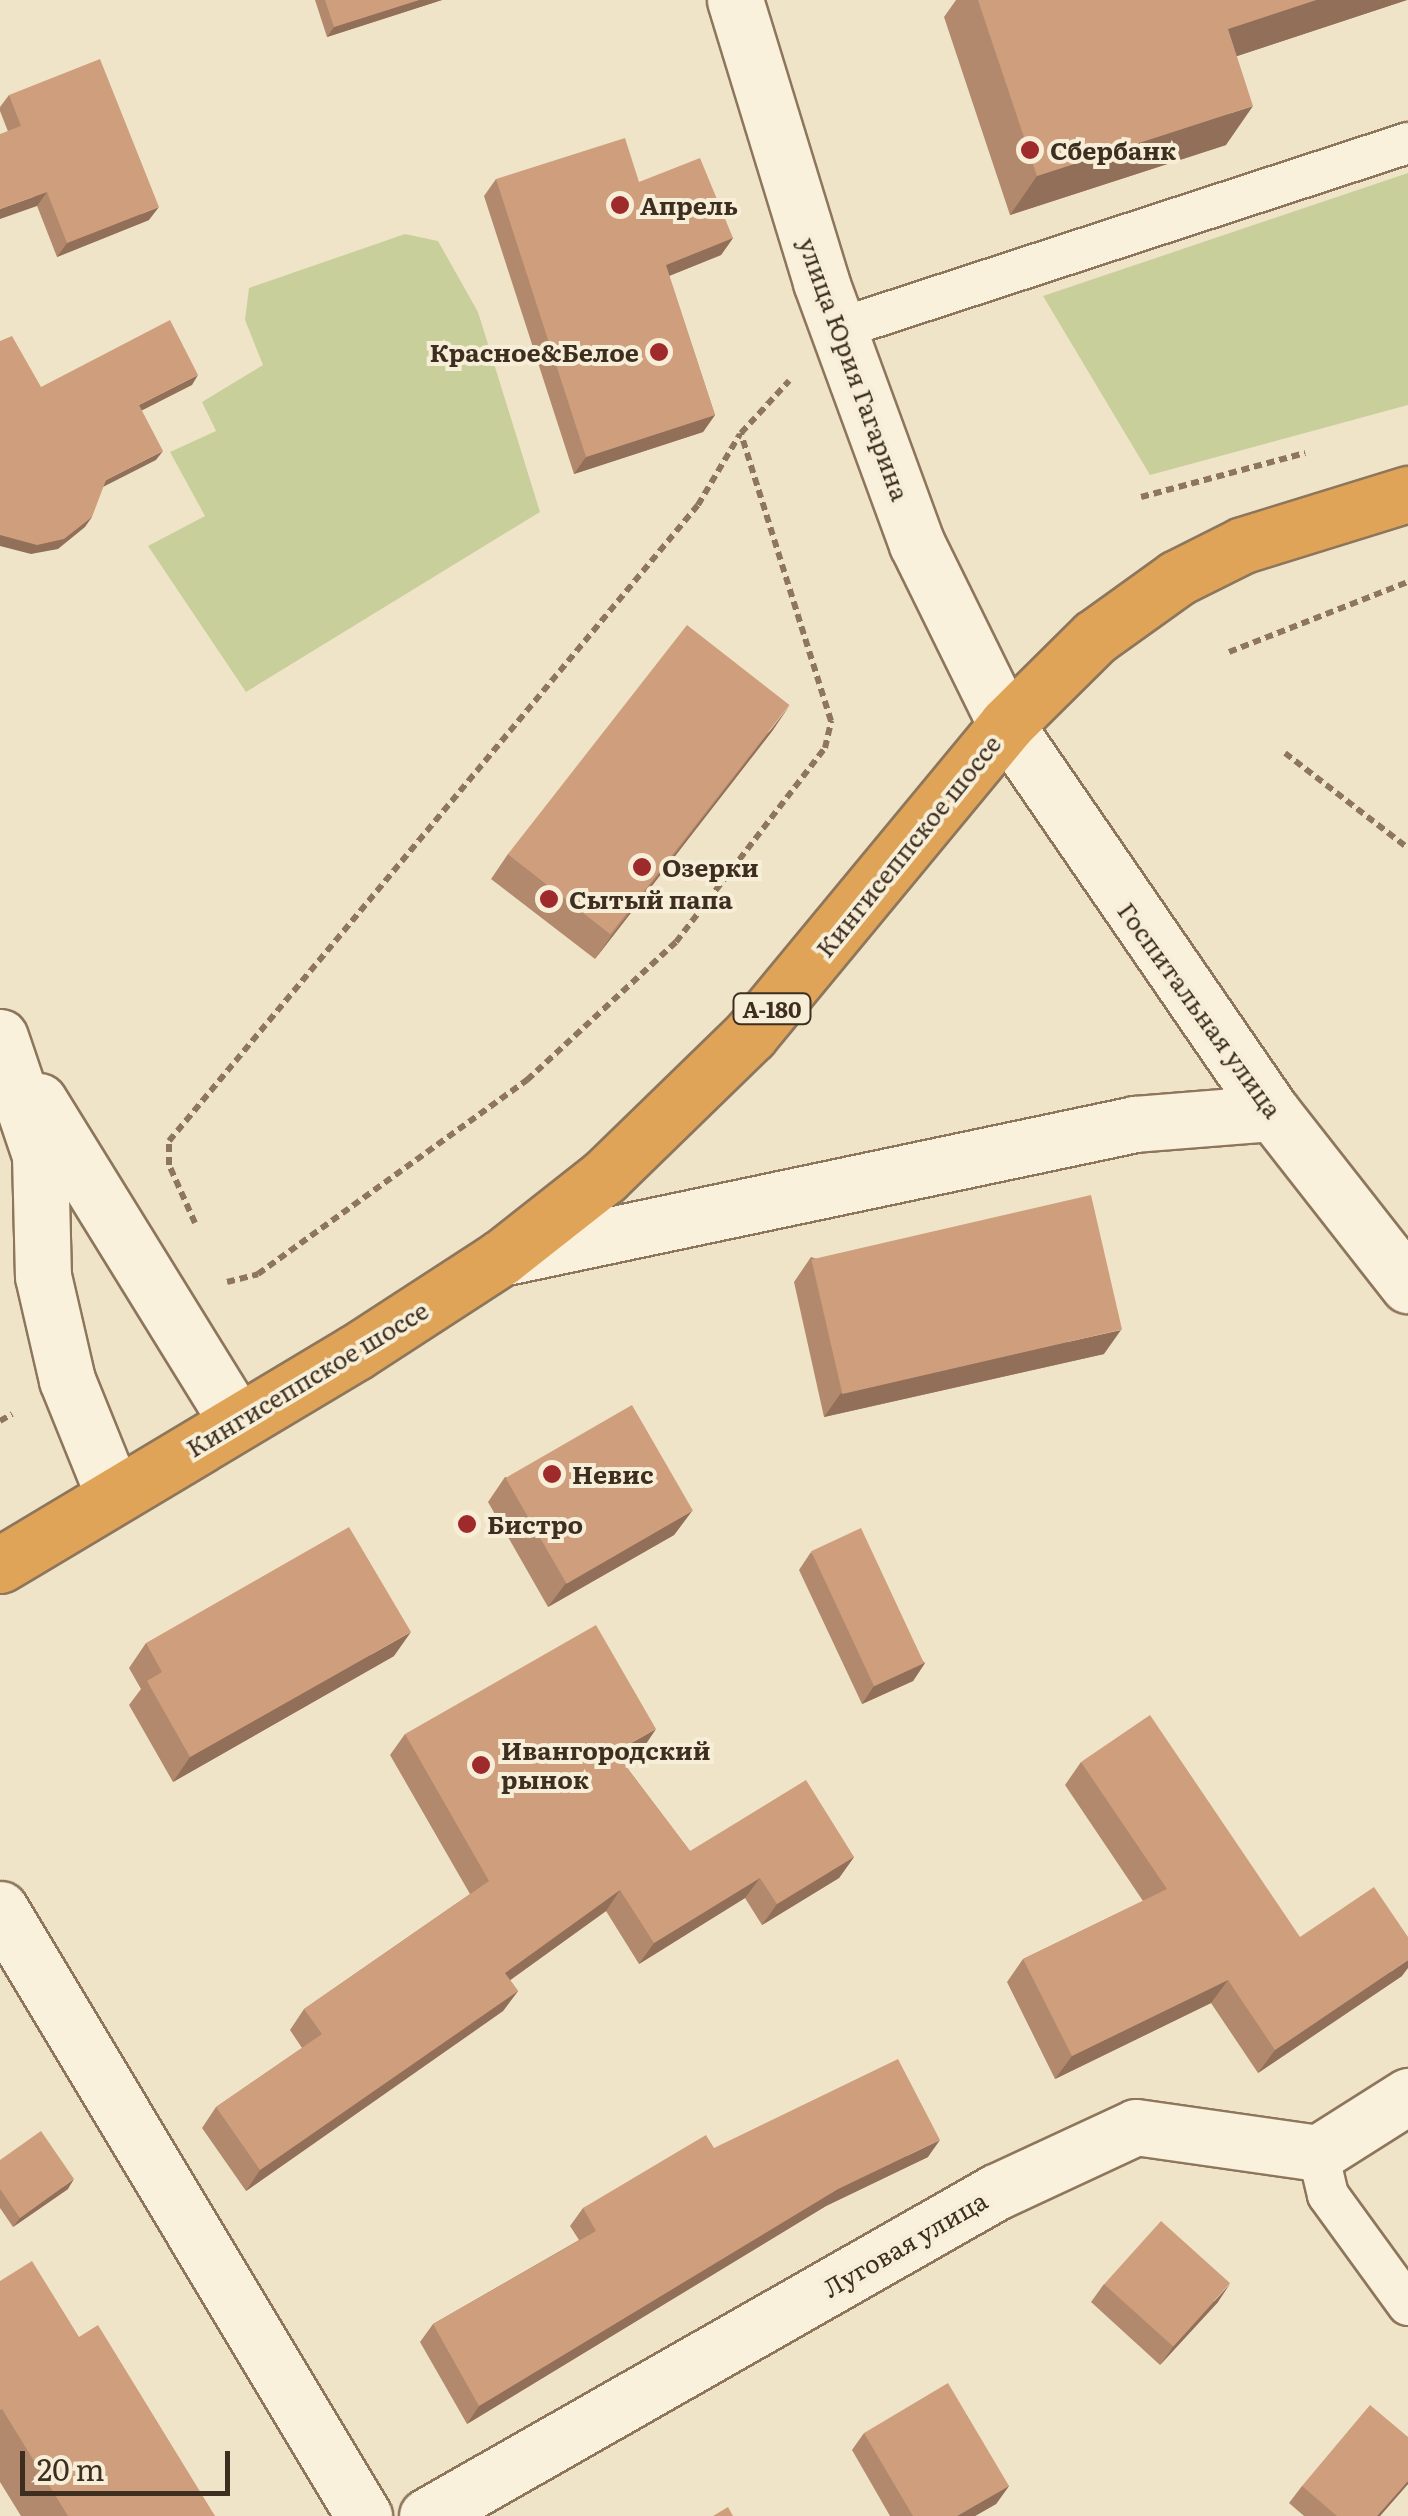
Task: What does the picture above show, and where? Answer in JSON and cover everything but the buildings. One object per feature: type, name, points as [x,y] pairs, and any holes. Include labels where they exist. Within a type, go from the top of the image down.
[{"type":"highway","name":"Кингисеппское шоссе","points":[[0,1565],[501,1258],[604,1177],[750,1035],[1006,725],[1095,636],[1176,578],[1319,517],[1408,494]]},
{"type":"street","name":"улица Юрия Гагарина","points":[[735,0],[838,329],[917,544],[1006,725]]},
{"type":"street","name":"Госпитальная улица","points":[[1006,725],[1273,1113],[1408,1285]]},
{"type":"street","points":[[7,1049],[237,1422]]},
{"type":"street","points":[[7,1049],[40,1154],[43,1276],[67,1380],[113,1494]]},
{"type":"street","points":[[501,1258],[1136,1124],[1273,1113]]},
{"type":"street","points":[[0,1909],[364,2516]]},
{"type":"street","points":[[1318,2152],[1408,2096]]},
{"type":"street","name":"Луговая улица","points":[[427,2516],[996,2192],[1136,2128],[1318,2152]]},
{"type":"lane","points":[[838,329],[1408,143]]},
{"type":"lane","points":[[1318,2152],[1328,2194],[1408,2305]]},
{"type":"path","points":[[198,1230],[169,1164],[169,1141],[698,505],[741,433],[838,329]]},
{"type":"path","points":[[216,1290],[230,1280],[258,1274],[527,1080],[676,942],[825,748],[831,721],[741,433]]},
{"type":"path","points":[[1140,497],[1312,452]]},
{"type":"path","points":[[1229,652],[1408,582]]},
{"type":"path","points":[[1285,753],[1408,848]]},
{"type":"path","points":[[220,1263],[230,1280]]},
{"type":"green space","points":[[1408,173],[1408,405],[1150,475],[1043,296]]},
{"type":"green space","points":[[405,234],[438,241],[478,312],[540,512],[246,692],[148,546],[205,516],[170,452],[216,431],[202,402],[263,365],[245,320],[249,288]]},
{"type":"place","name":"Сбербанк","points":[[1030,150]]},
{"type":"place","name":"Апрель","points":[[620,205]]},
{"type":"place","name":"Красное&Белое","points":[[659,352]]},
{"type":"place","name":"Озерки","points":[[642,867]]},
{"type":"place","name":"Сытый папа","points":[[549,899]]},
{"type":"place","name":"Невис","points":[[552,1474]]},
{"type":"place","name":"Бистро","points":[[467,1524]]},
{"type":"place","name":"Ивангородский рынок","points":[[481,1765]]}]
